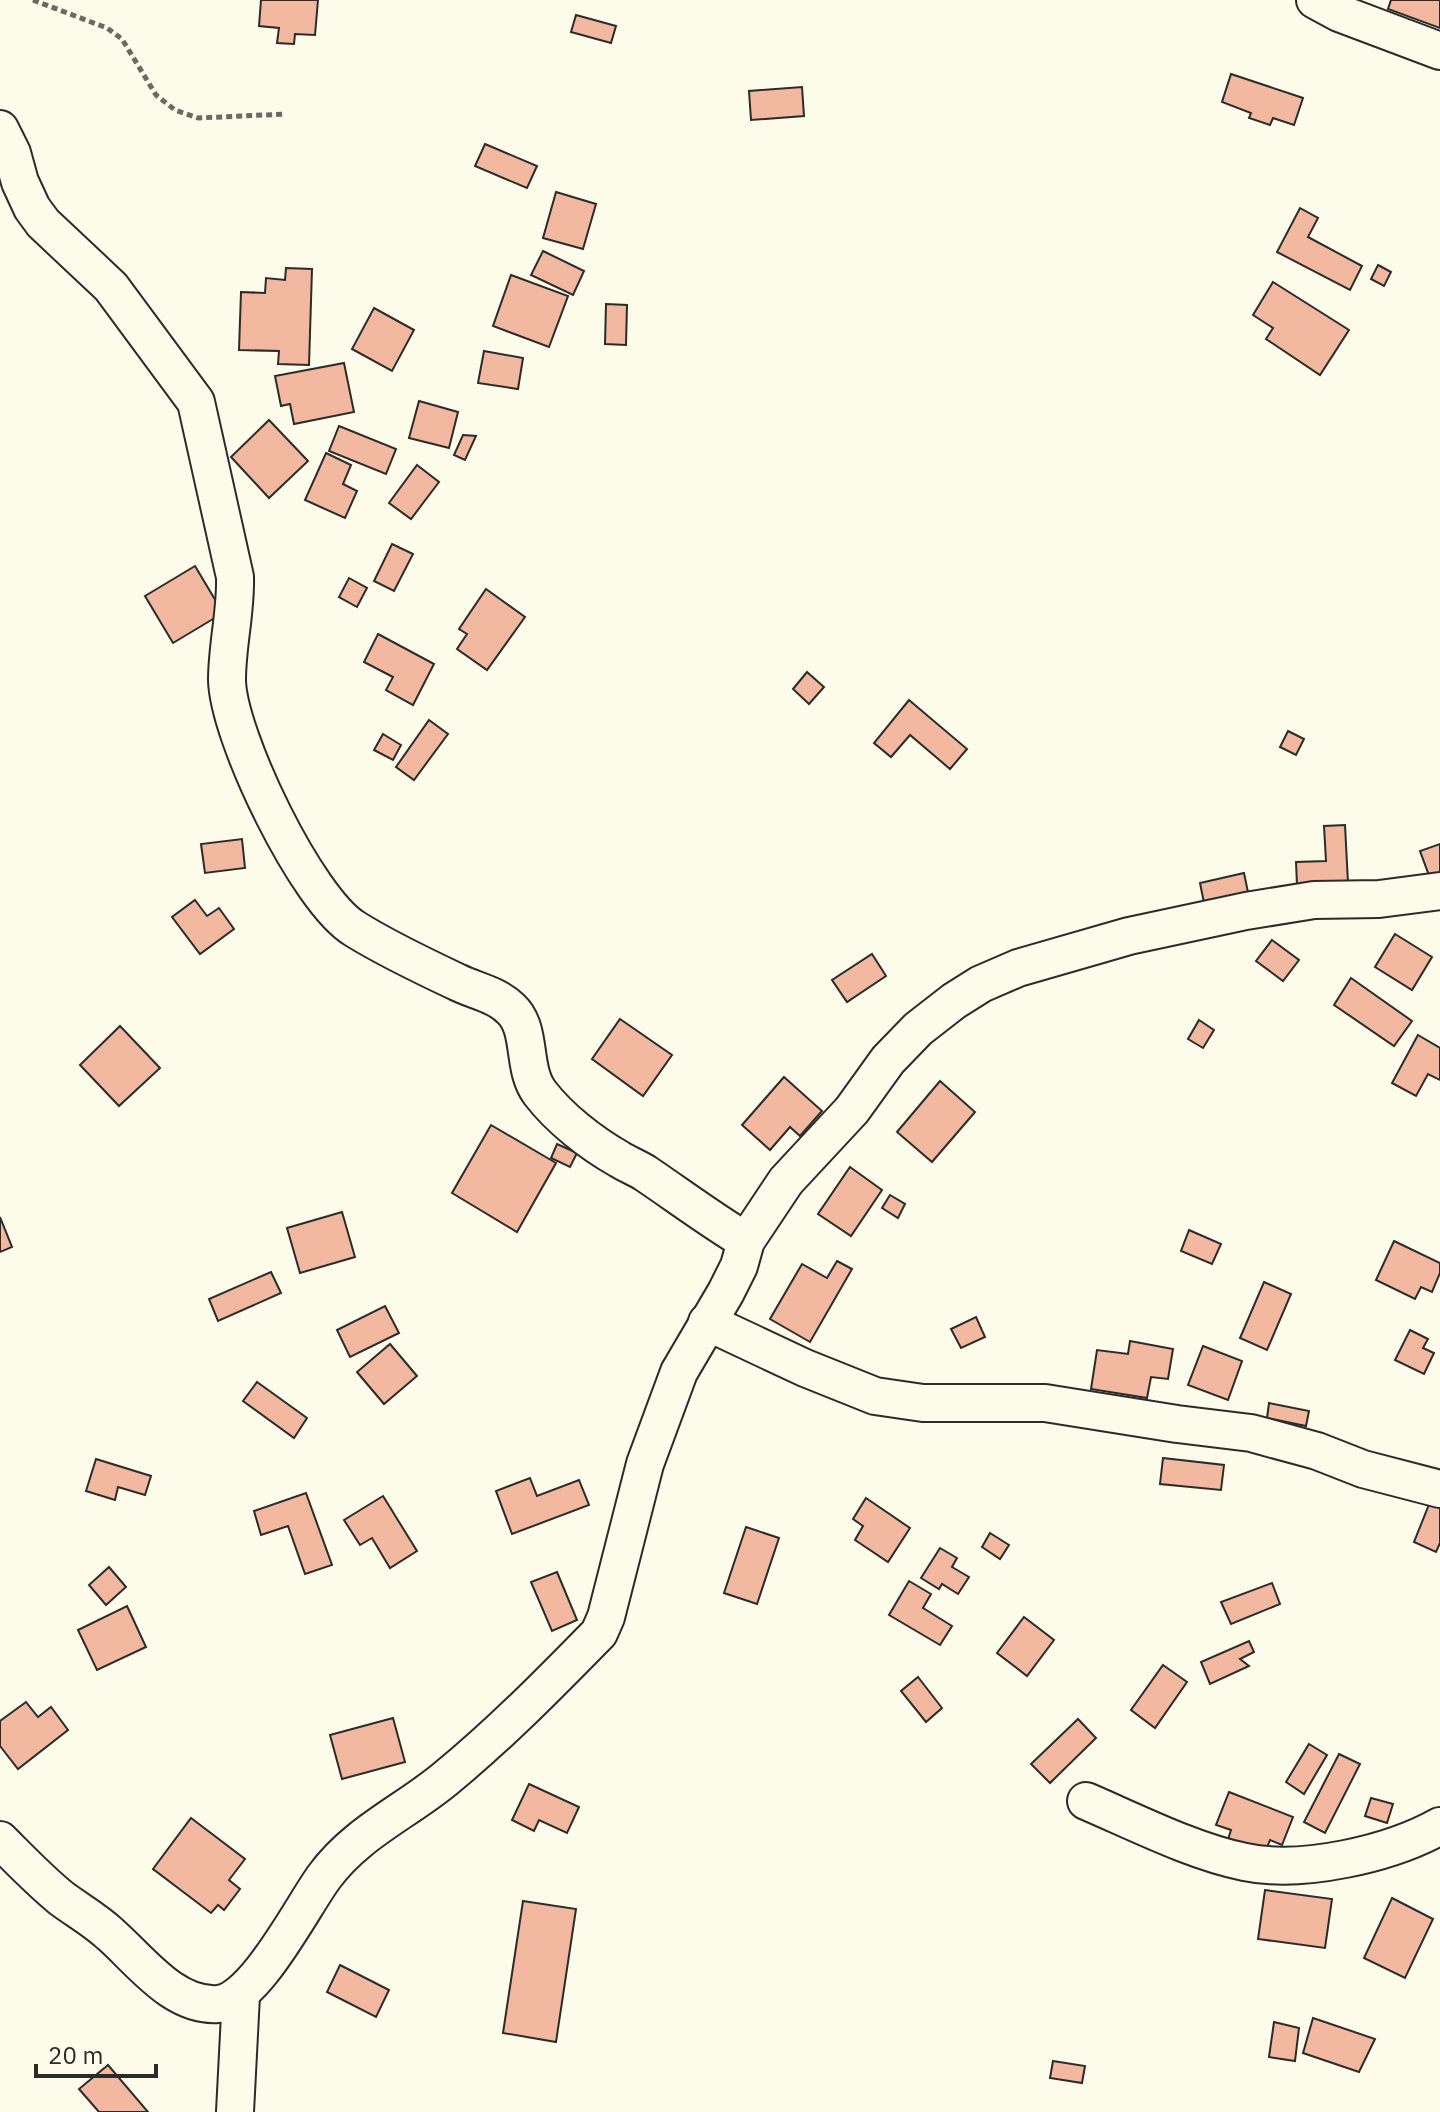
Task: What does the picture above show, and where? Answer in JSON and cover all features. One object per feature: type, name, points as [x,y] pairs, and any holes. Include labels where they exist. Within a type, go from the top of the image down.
[{"type":"street","points":[[1315,0],[1339,13],[1440,51]]},
{"type":"street","points":[[0,129],[12,153],[28,202],[36,214],[111,287],[196,402],[235,577],[227,681],[230,698],[250,762],[271,811],[313,883],[330,908],[354,929],[458,983],[498,998],[521,1024],[533,1081],[549,1103],[577,1130],[617,1159],[642,1171],[746,1241]]},
{"type":"street","points":[[0,1840],[33,1873],[108,1932],[174,1991],[196,2001],[216,2004],[229,2002],[241,1995],[271,1958],[325,1875],[354,1844],[443,1781],[517,1715],[603,1626],[645,1464],[679,1372],[739,1266],[746,1241],[772,1199],[852,1110],[888,1060],[918,1029],[981,984],[1018,968],[1129,936],[1314,900],[1379,899],[1440,891]]},
{"type":"street","points":[[707,1322],[805,1368],[875,1396],[923,1403],[1045,1403],[1251,1433],[1317,1451],[1363,1469],[1440,1489]]},
{"type":"street","points":[[1086,1801],[1214,1853],[1267,1866],[1350,1858],[1389,1848],[1440,1826]]},
{"type":"street","points":[[235,2112],[241,1995]]},
{"type":"path","points":[[33,0],[115,33],[122,39],[156,95],[175,110],[198,118],[286,114]]},
{"type":"building","points":[[261,0],[318,0],[315,35],[295,34],[294,44],[277,43],[279,28],[259,26]]},
{"type":"building","points":[[1391,0],[1440,0],[1440,28],[1388,9]]},
{"type":"building","points":[[576,15],[616,26],[611,43],[571,32]]},
{"type":"building","points":[[1231,74],[1303,98],[1294,125],[1273,118],[1270,125],[1249,118],[1251,113],[1222,102]]},
{"type":"building","points":[[802,87],[804,116],[751,120],[749,91]]},
{"type":"building","points":[[485,144],[537,166],[527,188],[475,166]]},
{"type":"building","points":[[556,192],[596,204],[583,249],[543,238]]},
{"type":"building","points":[[1300,208],[1318,218],[1308,237],[1362,266],[1350,290],[1277,252]]},
{"type":"building","points":[[543,251],[584,271],[573,295],[531,275]]},
{"type":"building","points":[[1378,265],[1391,272],[1384,286],[1371,279]]},
{"type":"building","points":[[286,268],[312,269],[309,365],[278,364],[279,351],[239,350],[241,292],[265,293],[266,278],[285,280]]},
{"type":"building","points":[[511,275],[568,296],[549,347],[493,326]]},
{"type":"building","points":[[1273,282],[1349,330],[1320,375],[1266,339],[1273,328],[1253,315]]},
{"type":"building","points":[[606,304],[627,305],[626,345],[605,344]]},
{"type":"building","points":[[374,308],[414,330],[392,371],[352,349]]},
{"type":"building","points":[[484,351],[523,358],[518,389],[478,383]]},
{"type":"building","points":[[344,363],[354,412],[294,424],[290,404],[281,406],[275,376]]},
{"type":"building","points":[[419,401],[458,412],[449,448],[409,438]]},
{"type":"building","points":[[269,420],[308,461],[269,498],[231,457]]},
{"type":"building","points":[[339,426],[396,449],[386,474],[329,451]]},
{"type":"building","points":[[463,435],[476,436],[465,460],[454,455]]},
{"type":"building","points":[[326,453],[351,465],[343,484],[357,491],[345,518],[305,500]]},
{"type":"building","points":[[417,465],[439,482],[411,519],[389,503]]},
{"type":"building","points":[[392,544],[413,554],[394,591],[374,581]]},
{"type":"building","points":[[195,566],[223,613],[173,643],[145,596]]},
{"type":"building","points":[[349,578],[367,588],[357,607],[339,597]]},
{"type":"building","points":[[486,589],[525,617],[487,670],[457,649],[467,634],[459,629]]},
{"type":"building","points":[[378,634],[434,664],[413,705],[386,690],[393,677],[364,662]]},
{"type":"building","points":[[807,672],[824,687],[809,704],[793,689]]},
{"type":"building","points":[[909,700],[967,749],[950,769],[910,735],[891,757],[874,743]]},
{"type":"building","points":[[429,720],[448,734],[414,780],[396,767]]},
{"type":"building","points":[[1288,731],[1304,739],[1296,755],[1280,747]]},
{"type":"building","points":[[383,734],[401,745],[393,760],[374,750]]},
{"type":"building","points":[[1345,825],[1348,883],[1297,885],[1296,862],[1326,861],[1324,826]]},
{"type":"building","points":[[242,839],[245,868],[205,873],[201,844]]},
{"type":"building","points":[[1440,844],[1440,887],[1434,889],[1420,851]]},
{"type":"building","points":[[1244,873],[1250,902],[1206,913],[1200,883]]},
{"type":"building","points":[[195,900],[207,916],[219,908],[234,929],[200,954],[172,917]]},
{"type":"building","points":[[1395,934],[1432,957],[1412,990],[1375,967]]},
{"type":"building","points":[[1272,940],[1299,960],[1283,981],[1256,961]]},
{"type":"building","points":[[872,954],[886,976],[847,1002],[832,980]]},
{"type":"building","points":[[1351,978],[1412,1021],[1394,1046],[1334,1005]]},
{"type":"building","points":[[620,1019],[672,1055],[643,1096],[592,1059]]},
{"type":"building","points":[[1199,1020],[1214,1030],[1203,1048],[1188,1039]]},
{"type":"building","points":[[120,1026],[160,1068],[119,1106],[80,1065]]},
{"type":"building","points":[[1418,1035],[1440,1048],[1440,1080],[1428,1074],[1416,1096],[1392,1083]]},
{"type":"building","points":[[784,1077],[822,1111],[800,1136],[790,1127],[770,1150],[742,1125]]},
{"type":"building","points":[[940,1081],[975,1112],[932,1162],[897,1132]]},
{"type":"building","points":[[491,1125],[556,1163],[517,1232],[452,1193]]},
{"type":"building","points":[[557,1144],[577,1153],[570,1167],[551,1158]]},
{"type":"building","points":[[850,1167],[882,1190],[851,1236],[818,1214]]},
{"type":"building","points":[[890,1195],[905,1204],[898,1218],[882,1208]]},
{"type":"building","points":[[342,1212],[355,1257],[300,1273],[287,1228]]},
{"type":"building","points":[[0,1217],[12,1247],[0,1252]]},
{"type":"building","points":[[1189,1230],[1221,1244],[1212,1264],[1181,1251]]},
{"type":"building","points":[[1394,1241],[1440,1263],[1440,1273],[1432,1292],[1421,1287],[1415,1299],[1376,1280]]},
{"type":"building","points":[[837,1261],[852,1269],[810,1342],[770,1319],[802,1264],[827,1278]]},
{"type":"building","points":[[271,1272],[281,1293],[218,1321],[209,1299]]},
{"type":"building","points":[[1264,1282],[1291,1294],[1267,1350],[1240,1338]]},
{"type":"building","points":[[385,1306],[399,1333],[350,1357],[337,1330]]},
{"type":"building","points":[[976,1317],[985,1337],[961,1348],[951,1329]]},
{"type":"building","points":[[1410,1330],[1428,1339],[1423,1348],[1434,1353],[1424,1374],[1395,1360]]},
{"type":"building","points":[[1130,1341],[1173,1349],[1168,1379],[1151,1377],[1147,1398],[1091,1389],[1097,1350],[1128,1354]]},
{"type":"building","points":[[390,1344],[417,1376],[384,1404],[357,1372]]},
{"type":"building","points":[[1203,1346],[1242,1361],[1228,1400],[1188,1385]]},
{"type":"building","points":[[257,1382],[307,1418],[294,1438],[243,1401]]},
{"type":"building","points":[[1269,1403],[1309,1411],[1306,1426],[1267,1418]]},
{"type":"building","points":[[1163,1458],[1224,1465],[1221,1490],[1160,1484]]},
{"type":"building","points":[[96,1459],[151,1476],[145,1495],[118,1487],[115,1500],[86,1491]]},
{"type":"building","points":[[530,1478],[537,1496],[579,1480],[589,1505],[512,1534],[496,1491]]},
{"type":"building","points":[[306,1493],[332,1565],[305,1574],[288,1526],[261,1535],[254,1511]]},
{"type":"building","points":[[383,1496],[417,1551],[390,1568],[372,1538],[360,1545],[344,1520]]},
{"type":"building","points":[[866,1498],[910,1528],[888,1562],[855,1540],[863,1526],[853,1519]]},
{"type":"building","points":[[1430,1502],[1440,1506],[1440,1543],[1436,1552],[1414,1542]]},
{"type":"building","points":[[746,1527],[779,1538],[757,1604],[724,1593]]},
{"type":"building","points":[[990,1533],[1009,1545],[1000,1559],[982,1547]]},
{"type":"building","points":[[940,1548],[957,1558],[952,1567],[969,1577],[958,1594],[942,1584],[939,1589],[921,1578]]},
{"type":"building","points":[[109,1567],[126,1587],[106,1605],[89,1585]]},
{"type":"building","points":[[557,1572],[577,1620],[552,1631],[531,1582]]},
{"type":"building","points":[[909,1581],[931,1594],[923,1608],[952,1626],[940,1645],[889,1615]]},
{"type":"building","points":[[1272,1583],[1280,1604],[1231,1624],[1221,1602]]},
{"type":"building","points":[[127,1606],[146,1647],[97,1670],[78,1630]]},
{"type":"building","points":[[1024,1617],[1054,1640],[1027,1676],[997,1653]]},
{"type":"building","points":[[1249,1641],[1254,1652],[1240,1659],[1249,1666],[1210,1684],[1201,1662]]},
{"type":"building","points":[[1163,1665],[1187,1682],[1155,1728],[1131,1710]]},
{"type":"building","points":[[918,1677],[942,1708],[926,1722],[901,1691]]},
{"type":"building","points":[[26,1702],[38,1717],[51,1707],[68,1730],[18,1769],[0,1746],[0,1721]]},
{"type":"building","points":[[393,1718],[405,1762],[342,1779],[330,1735]]},
{"type":"building","points":[[1078,1719],[1096,1738],[1050,1783],[1031,1764]]},
{"type":"building","points":[[1309,1744],[1327,1755],[1304,1794],[1286,1782]]},
{"type":"building","points":[[1339,1754],[1360,1764],[1325,1833],[1304,1822]]},
{"type":"building","points":[[529,1784],[579,1807],[567,1833],[539,1820],[534,1831],[512,1820]]},
{"type":"building","points":[[1229,1792],[1293,1817],[1282,1845],[1270,1840],[1262,1860],[1226,1846],[1231,1830],[1216,1825]]},
{"type":"building","points":[[1371,1798],[1393,1804],[1387,1823],[1365,1816]]},
{"type":"building","points":[[191,1818],[245,1859],[229,1880],[240,1889],[224,1910],[218,1905],[211,1913],[153,1869]]},
{"type":"building","points":[[1265,1890],[1332,1899],[1325,1948],[1258,1939]]},
{"type":"building","points":[[1392,1898],[1433,1919],[1405,1978],[1364,1958]]},
{"type":"building","points":[[523,1901],[576,1909],[556,2042],[503,2033]]},
{"type":"building","points":[[340,1965],[389,1990],[376,2017],[327,1992]]},
{"type":"building","points":[[1313,2018],[1375,2039],[1359,2072],[1303,2053]]},
{"type":"building","points":[[1274,2022],[1299,2028],[1295,2061],[1269,2057]]},
{"type":"building","points":[[1053,2061],[1085,2066],[1082,2083],[1050,2078]]},
{"type":"building","points":[[108,2065],[148,2112],[99,2112],[79,2089]]}]
